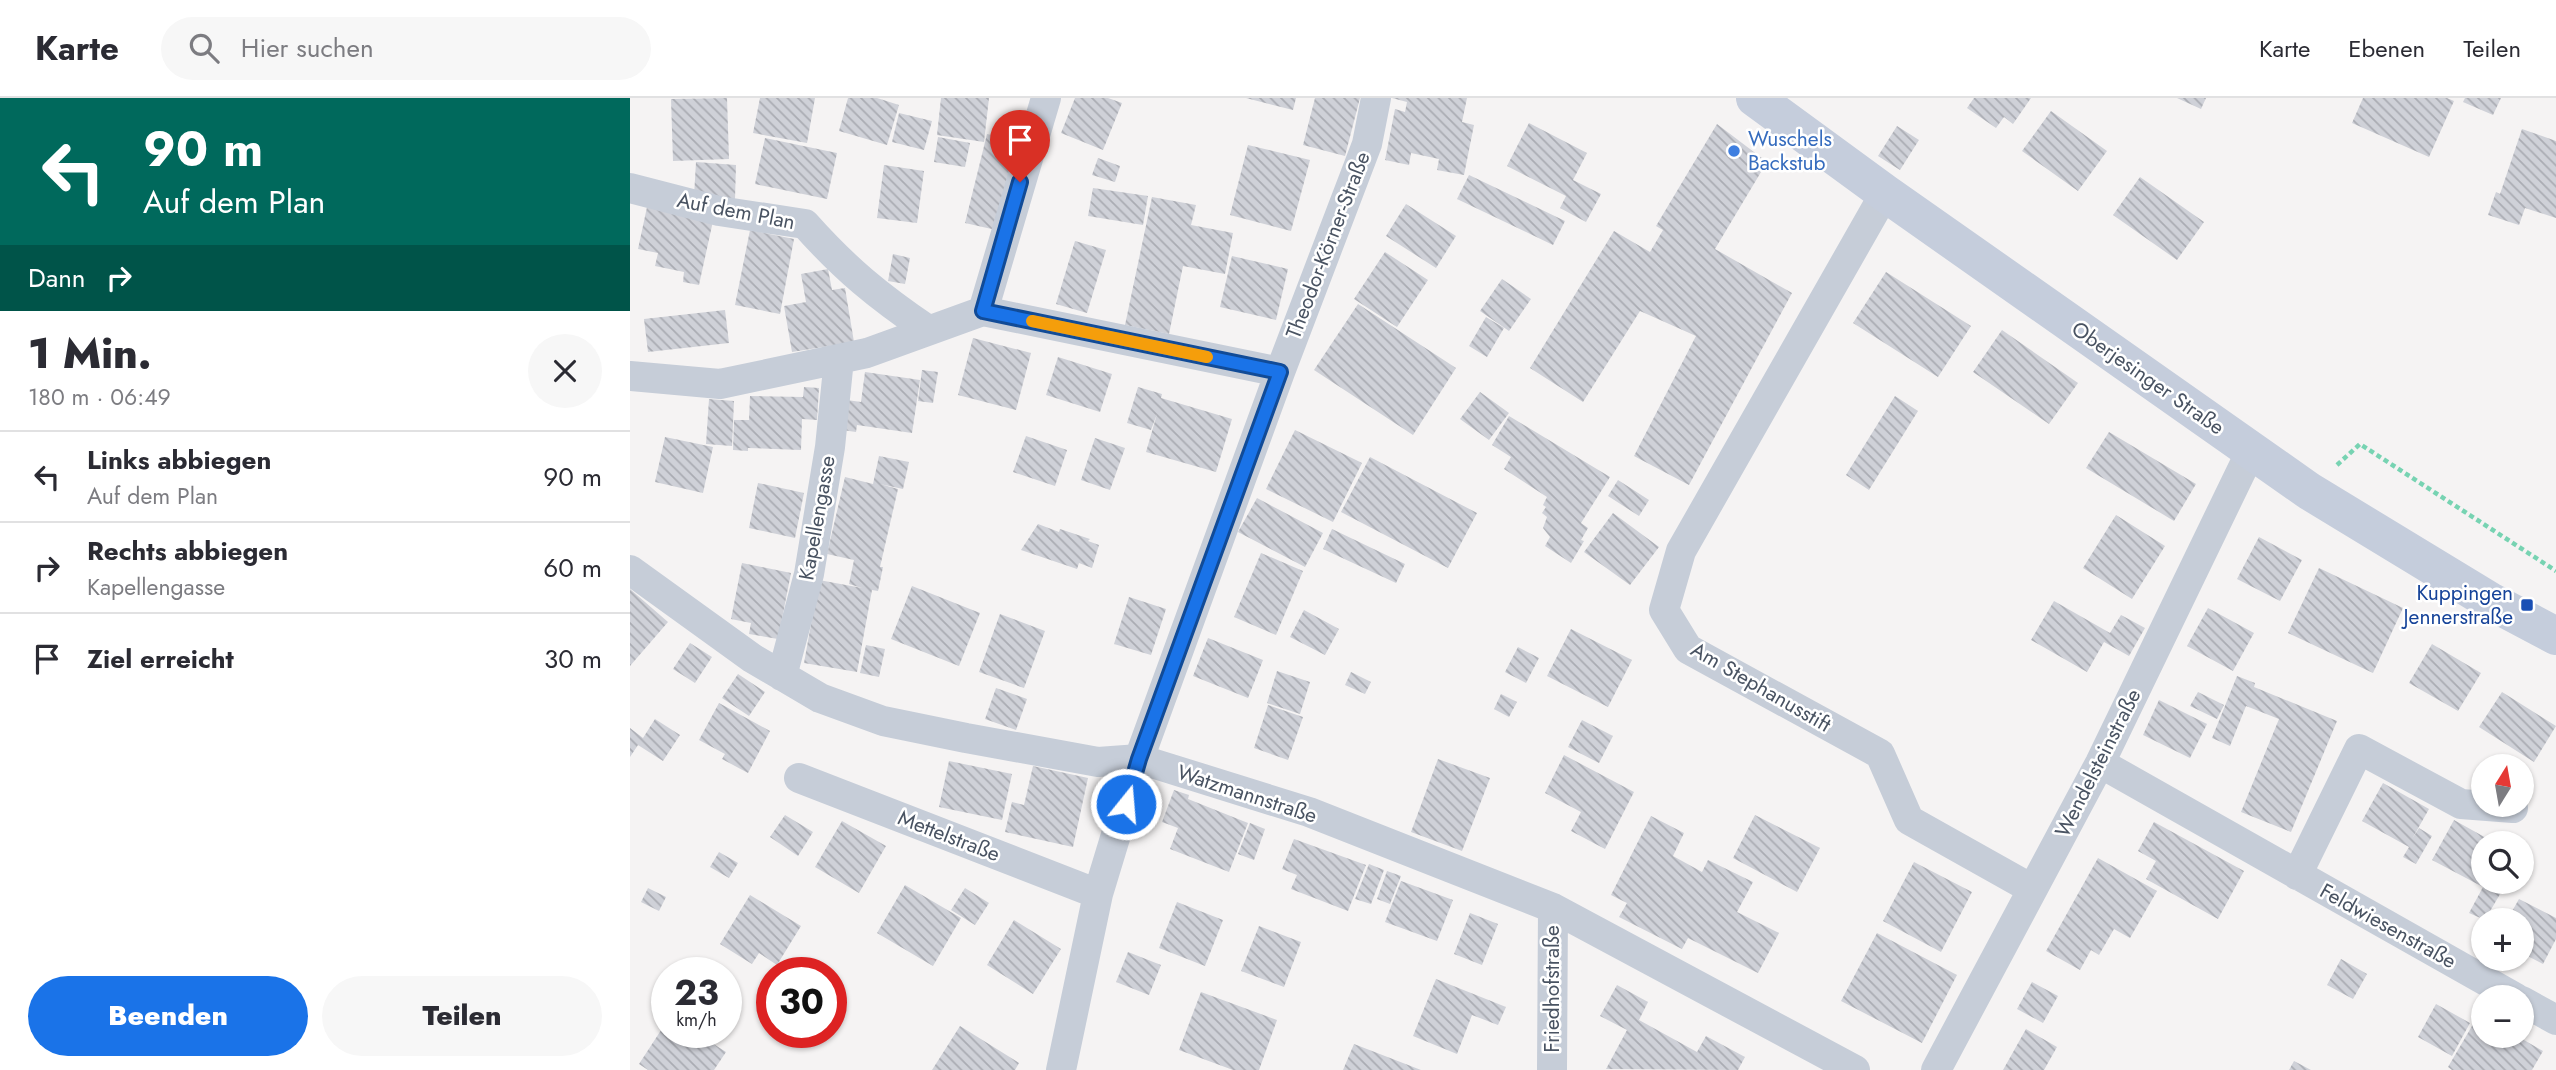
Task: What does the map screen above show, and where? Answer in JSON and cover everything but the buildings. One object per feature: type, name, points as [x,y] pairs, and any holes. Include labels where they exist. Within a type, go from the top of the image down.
[{"type":"main road","name":"Oberjesinger Straße","points":[[1755,98],[1885,193],[2309,491],[2490,601],[2556,636]]},
{"type":"street","points":[[983,311],[1046,98]]},
{"type":"street","name":"Theodor-Körner-Straße","points":[[1061,1070],[1098,894],[1139,759],[1280,372],[1367,144],[1376,98]]},
{"type":"street","name":"Auf dem Plan","points":[[630,188],[719,211],[805,224],[839,262],[873,291],[928,330]]},
{"type":"street","name":"Am Stephanusstift","points":[[1885,193],[1681,551],[1664,610],[1688,649],[1880,754],[1909,820],[2032,889]]},
{"type":"street","points":[[630,376],[720,384],[867,353],[983,311],[1280,372]]},
{"type":"street","name":"Kapellengasse","points":[[782,676],[809,574],[830,447],[839,359]]},
{"type":"street","name":"Wendelsteinstraße","points":[[1936,1070],[2100,763],[2251,451]]},
{"type":"street","name":"Watzmannstraße","points":[[630,570],[752,658],[820,698],[883,721],[1098,762],[1139,759],[1309,813],[1553,908],[1855,1070]]},
{"type":"street","name":"Feldwiesenstraße","points":[[2297,875],[2359,749],[2461,804],[2471,805]]},
{"type":"street","name":"Feldwiesenstraße","points":[[2100,763],[2493,985]]},
{"type":"street","name":"Mettelstraße","points":[[799,778],[1098,894]]},
{"type":"street","name":"Friedhofstraße","points":[[1552,1070],[1553,908]]},
{"type":"street","points":[[2534,1008],[2556,1020]]},
{"type":"path","points":[[2309,491],[2360,444],[2556,571]]},
{"type":"slow traffic","points":[[1032,321],[1207,357]]},
{"type":"place","name":"Wuschels Backstub","points":[[1734,151]]},
{"type":"place","name":"Kuppingen Jennerstraße","points":[[2527,605]]},
{"type":"route","points":[[1020,182],[983,311],[1280,372],[1139,759],[1126,804]]}]
